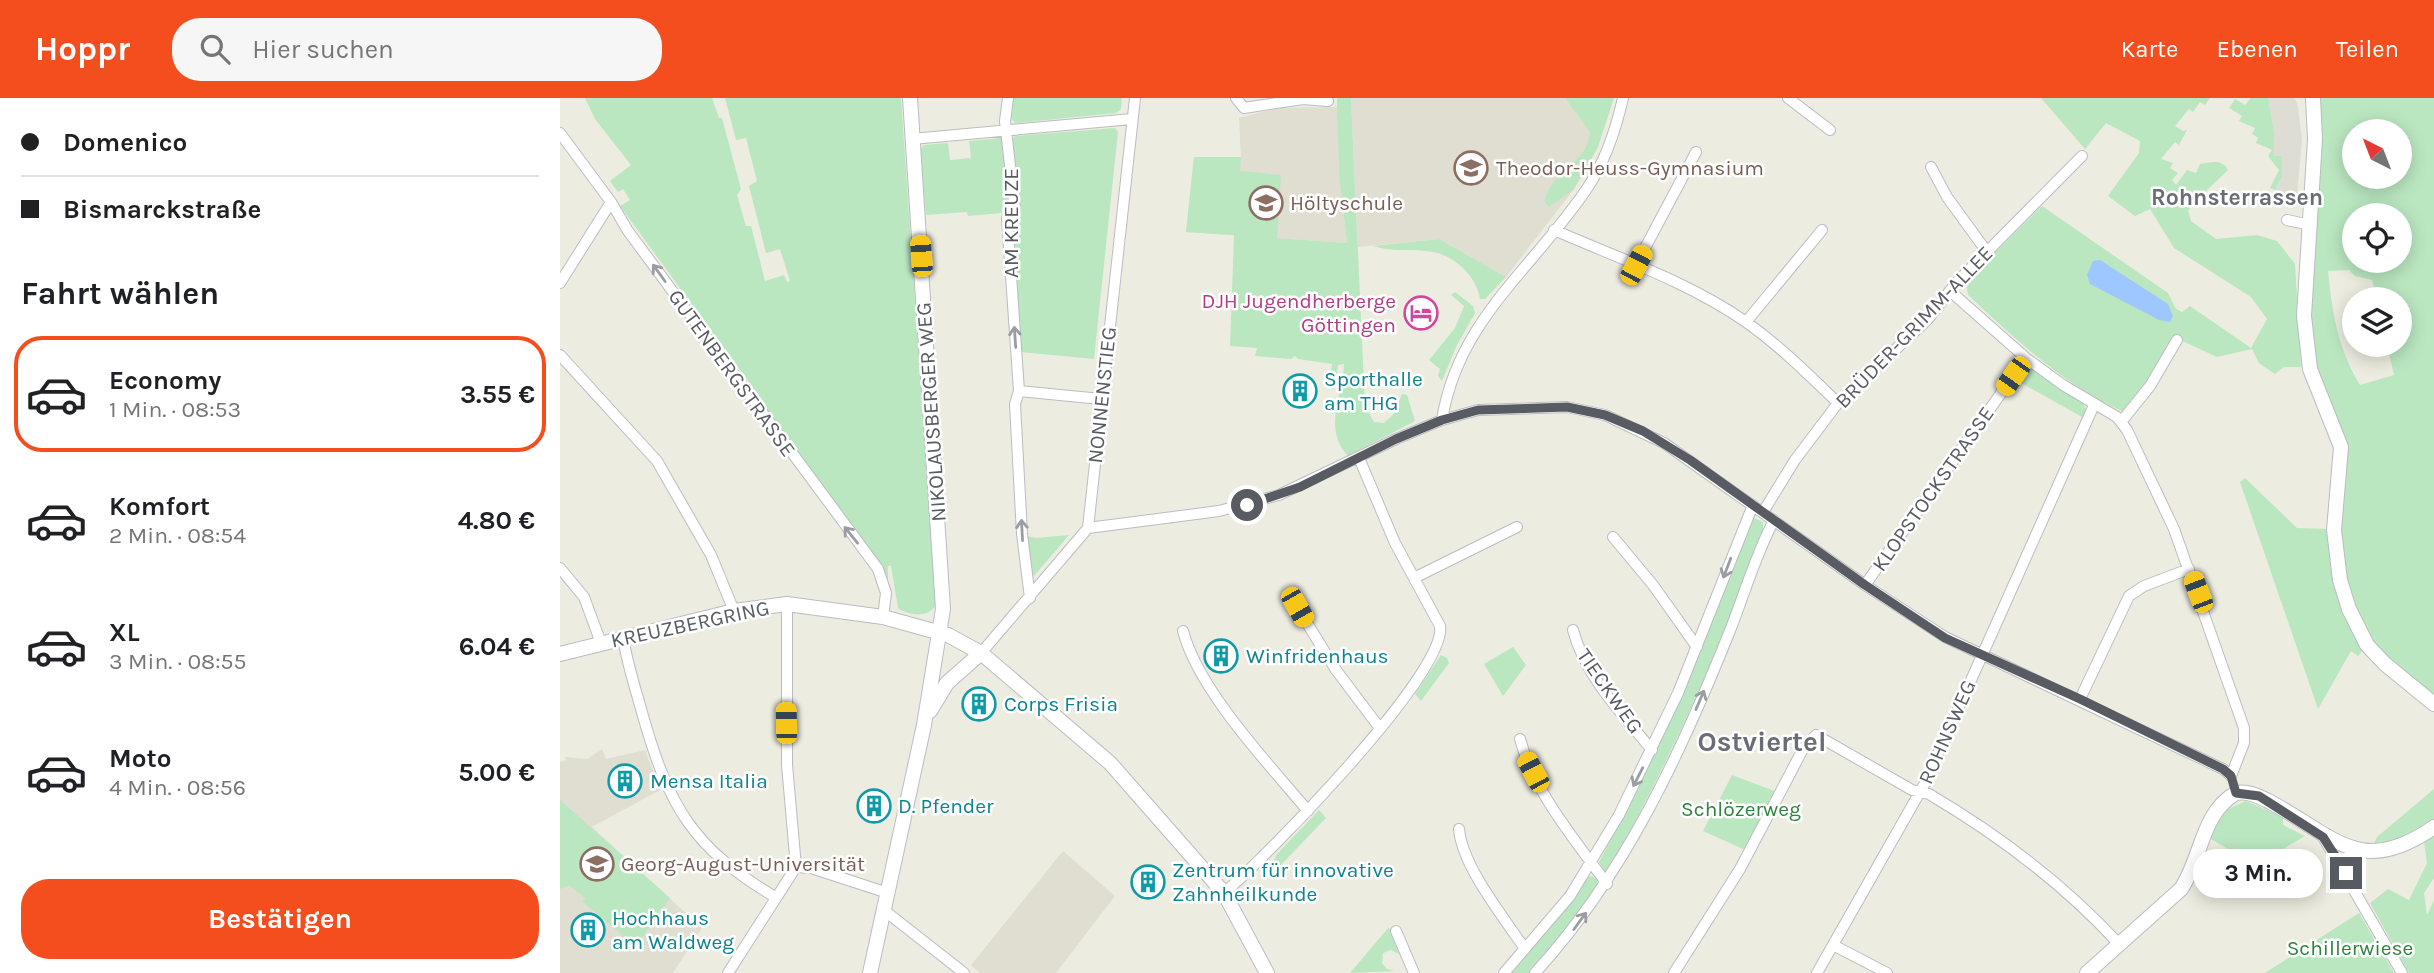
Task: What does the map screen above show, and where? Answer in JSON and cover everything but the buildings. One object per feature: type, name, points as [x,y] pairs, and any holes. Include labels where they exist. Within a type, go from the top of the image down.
[{"type":"street","name":"NIKOLAUSBERGER WEG","points":[[870,973],[924,725],[943,609],[910,98]]},
{"type":"street","name":"AM KREUZE","points":[[1007,98],[1007,130],[1015,210],[1007,218],[1019,391],[1015,404],[1022,534],[1030,598]]},
{"type":"street","name":"NONNENSTIEG","points":[[1088,528],[1135,98]]},
{"type":"street","points":[[1236,98],[1244,108],[1303,99],[1328,101]]},
{"type":"street","points":[[1442,420],[1449,386],[1474,330],[1588,187],[1606,155],[1623,98]]},
{"type":"street","points":[[1788,98],[1830,130]]},
{"type":"street","points":[[2313,98],[2315,139],[2304,316],[2310,369],[2341,447],[2333,530],[2340,580],[2349,608],[2367,645],[2385,664],[2434,704]]},
{"type":"street","points":[[912,139],[1132,119]]},
{"type":"street","name":"GUTENBERGSTRASSE","points":[[560,133],[611,202],[628,231],[878,569],[886,593],[883,617]]},
{"type":"street","points":[[1636,265],[1696,152]]},
{"type":"street","name":"BRÜDER-GRIMM-ALLEE","points":[[1504,973],[1570,896],[1592,864],[1652,750],[1758,509],[1839,403],[1928,319],[1950,291],[2082,156]]},
{"type":"street","points":[[1931,167],[1947,197],[1987,252]]},
{"type":"street","points":[[560,284],[611,202]]},
{"type":"street","points":[[2287,220],[2311,225]]},
{"type":"street","points":[[1555,230],[1636,265],[1746,322],[1798,364],[1839,403]]},
{"type":"street","points":[[1746,322],[1822,230]]},
{"type":"street","points":[[1950,291],[2026,358],[2121,422],[2158,492],[2189,569],[2244,728],[2244,743],[2231,776]]},
{"type":"street","points":[[2121,422],[2150,386],[2177,340]]},
{"type":"street","points":[[560,355],[657,461],[711,555],[734,611]]},
{"type":"street","name":"KLOPSTOCKSTRASSE","points":[[1865,585],[2026,358]]},
{"type":"street","points":[[1019,391],[1101,399]]},
{"type":"street","name":"ROHNSWEG","points":[[1817,973],[1920,792],[2094,405]]},
{"type":"street","points":[[981,653],[1088,528],[1247,505],[1300,487],[1442,420],[1478,410],[1567,407],[1605,415],[1664,443],[1945,638],[2080,699],[2223,769],[2231,776],[2236,793]]},
{"type":"street","points":[[1224,892],[1308,811],[1423,671],[1441,639],[1440,626],[1413,578],[1359,458]]},
{"type":"street","points":[[1535,973],[1573,930],[1606,884],[1649,807],[1694,713],[1774,520]]},
{"type":"street","points":[[1413,578],[1517,527]]},
{"type":"street","points":[[1613,537],[1653,585],[1697,648]]},
{"type":"street","points":[[560,568],[581,593],[601,643]]},
{"type":"street","points":[[2080,699],[2130,596],[2144,586],[2189,569]]},
{"type":"street","points":[[728,973],[796,867],[787,765],[788,604]]},
{"type":"street","name":"KREUZBERGRING","points":[[560,654],[734,611],[788,604],[883,617],[938,632],[981,653],[1110,763],[1224,892],[1267,973]]},
{"type":"street","points":[[1297,607],[1336,670],[1379,727]]},
{"type":"street","points":[[1183,631],[1188,651],[1207,681],[1247,738],[1308,811]]},
{"type":"street","name":"TIECKWEG","points":[[1573,631],[1578,651],[1652,750]]},
{"type":"street","points":[[623,638],[651,745],[675,804],[712,852],[737,873],[775,897]]},
{"type":"street","name":"NIKOLAUSBERGER WEG","points":[[924,725],[934,701],[947,683],[981,653]]},
{"type":"street","points":[[1674,973],[1740,869],[1813,735],[1976,822],[2017,850],[2072,896],[2119,944]]},
{"type":"street","points":[[1520,739],[1525,757],[1543,791],[1606,884]]},
{"type":"street","points":[[2087,973],[2181,889],[2191,872],[2214,815],[2227,799],[2236,793],[2259,796],[2323,837],[2362,851],[2396,848],[2434,827]]},
{"type":"street","points":[[1459,829],[1460,842],[1483,884],[1525,949]]},
{"type":"street","points":[[2323,837],[2402,973]]},
{"type":"street","points":[[2346,873],[2362,851]]},
{"type":"street","points":[[796,867],[811,868],[888,893]]},
{"type":"street","points":[[885,911],[964,973]]},
{"type":"street","points":[[1396,931],[1413,973]]},
{"type":"street","points":[[1833,945],[1887,973]]},
{"type":"shaded area","name":"Theodor-Heuss-Gymnasium","points":[[1351,98],[1583,98],[1598,147],[1574,189],[1506,277],[1439,239],[1358,247]]},
{"type":"shaded area","points":[[2268,98],[2295,98],[2298,107],[2302,140],[2297,196],[2275,190],[2282,177],[2282,156],[2274,156],[2274,131]]},
{"type":"shaded area","name":"Höltyschule","points":[[1338,107],[1339,174],[1347,243],[1186,232],[1194,157],[1241,157],[1239,118],[1278,108]]},
{"type":"shaded area","name":"Georg-August-Universität","points":[[602,749],[606,759],[645,750],[660,790],[592,827],[702,928],[673,973],[560,973],[560,762],[566,760],[565,757],[587,759]]},
{"type":"shaded area","points":[[1063,851],[1115,896],[1056,973],[980,973],[971,965]]},
{"type":"green space","points":[[585,98],[712,98],[719,118],[722,118],[741,189],[737,195],[746,226],[751,226],[765,281],[784,275],[787,282],[790,281],[780,249],[766,253],[749,186],[757,181],[746,138],[736,140],[725,98],[901,98],[936,605],[933,609],[924,614],[913,614],[898,608],[891,566],[888,566],[888,585],[755,396],[756,392],[620,206],[630,200],[623,189],[618,192],[610,181],[631,165],[595,119]]},
{"type":"green space","points":[[1013,98],[1122,98],[1121,109],[1116,113],[1015,123],[1011,118]]},
{"type":"green space","points":[[1337,98],[1351,98],[1365,406],[1374,422],[1384,423],[1393,415],[1402,394],[1407,395],[1415,421],[1348,456],[1340,445],[1335,423],[1344,364],[1338,365],[1336,382],[1330,382],[1332,364],[1298,359],[1295,356],[1291,359],[1255,356],[1257,348],[1230,346],[1234,235],[1186,232],[1194,157],[1241,157],[1240,171],[1281,175],[1277,238],[1347,243],[1339,175]]},
{"type":"green space","points":[[1565,98],[1614,98],[1598,147],[1574,189],[1549,207],[1544,200],[1550,188],[1582,154],[1590,132]]},
{"type":"green space","points":[[2041,98],[2210,98],[2205,105],[2200,102],[2193,112],[2189,109],[2175,126],[2183,131],[2187,130],[2179,145],[2175,142],[2161,159],[2173,163],[2170,168],[2178,173],[2172,180],[2176,185],[2187,170],[2196,173],[2200,164],[2223,164],[2228,170],[2206,191],[2203,190],[2188,211],[2191,221],[2216,239],[2257,235],[2277,241],[2295,264],[2301,367],[2284,367],[2275,374],[2259,363],[2252,349],[2217,357],[2176,338],[2148,384],[2124,412],[2061,375],[1968,295],[1966,281],[2042,206],[2168,293],[2176,309],[2182,312],[2190,306],[2251,348],[2267,319],[2251,297],[2174,248],[2150,209],[2135,216],[2108,196],[2139,153],[2140,141],[2106,123],[2085,149]]},
{"type":"green space","points":[[2251,98],[2268,98],[2274,131],[2274,156],[2282,156],[2282,177],[2275,190],[2270,188],[2279,170],[2268,156],[2272,150],[2256,143],[2258,138],[2252,134],[2255,128],[2239,121],[2242,116],[2229,108],[2235,99],[2245,105]]},
{"type":"green space","points":[[2320,98],[2434,98],[2434,699],[2370,641],[2344,580],[2338,540],[2347,453],[2314,371],[2311,317],[2321,142]]},
{"type":"green space","points":[[1115,128],[1118,132],[1094,359],[1020,352],[1011,235],[1020,229],[1013,139],[1015,136]]},
{"type":"green space","points":[[1002,138],[1009,205],[1002,209],[1002,213],[968,216],[967,212],[926,215],[920,150],[924,145],[948,143],[950,160],[971,158],[969,141]]},
{"type":"green space","points":[[1439,239],[1506,277],[1485,299],[1480,299],[1474,283],[1464,269],[1441,254],[1373,246]]},
{"type":"green space","points":[[1455,292],[1473,306],[1475,313],[1456,347],[1442,381],[1438,376],[1440,369],[1429,360],[1455,328],[1464,306],[1451,295]]},
{"type":"green space","points":[[2027,366],[2083,403],[2087,412],[2084,418],[2014,379]]},
{"type":"green space","points":[[2245,478],[2297,528],[2326,529],[2335,586],[2363,650],[2358,656],[2351,651],[2318,709],[2240,482]]},
{"type":"green space","points":[[1754,518],[1763,522],[1763,529],[1711,661],[1652,789],[1605,872],[1599,862],[1631,801]]},
{"type":"green space","points":[[1069,535],[1034,576],[1030,573],[1027,536],[1036,538]]},
{"type":"green space","points":[[1513,647],[1526,665],[1503,696],[1484,664]]},
{"type":"green space","points":[[1441,655],[1447,658],[1449,663],[1421,701],[1415,694]]},
{"type":"green space","name":"Schlözerweg","points":[[1732,775],[1777,792],[1747,848],[1743,849],[1703,831]]},
{"type":"green space","points":[[2434,789],[2434,819],[2395,841],[2373,845],[2377,837]]},
{"type":"green space","points":[[560,800],[670,898],[636,946],[583,902],[585,898],[569,885],[560,889]]},
{"type":"green space","points":[[2246,801],[2283,817],[2283,825],[2305,836],[2262,861],[2237,854],[2209,838],[2226,810]]},
{"type":"green space","points":[[1319,810],[1326,818],[1278,868],[1273,863],[1276,855]]},
{"type":"green space","points":[[2434,832],[2434,878],[2424,893],[2427,915],[2434,900],[2434,973],[2409,973],[2370,903],[2388,889],[2409,900],[2427,863],[2424,841]]},
{"type":"green space","points":[[1592,876],[1597,880],[1597,892],[1530,973],[1510,973],[1551,927],[1588,877]]},
{"type":"green space","name":"Schillerwiese","points":[[2359,913],[2394,973],[2265,973]]},
{"type":"green space","points":[[1389,927],[1399,954],[1391,950],[1383,953],[1382,963],[1387,969],[1395,971],[1350,973]]},
{"type":"water","points":[[2100,260],[2168,304],[2173,316],[2170,322],[2159,320],[2090,284],[2087,275],[2093,261]]},
{"type":"place","name":"Theodor-Heuss-Gymnasium","points":[[1471,168]]},
{"type":"place","name":"Höltyschule","points":[[1266,203]]},
{"type":"place","name":"DJH Jugendherberge Göttingen","points":[[1421,313]]},
{"type":"place","name":"Sporthalle am THG","points":[[1300,391]]},
{"type":"place","name":"Winfridenhaus","points":[[1221,656]]},
{"type":"place","name":"Corps Frisia","points":[[979,704]]},
{"type":"place","name":"Mensa Italia","points":[[625,781]]},
{"type":"place","name":"D. Pfender","points":[[874,806]]},
{"type":"place","name":"Georg-August-Universität","points":[[597,864]]},
{"type":"place","name":"Zentrum für innovative Zahnheilkunde","points":[[1148,882]]},
{"type":"place","name":"Hochhaus am Waldweg","points":[[588,930]]},
{"type":"district","name":"Rohnsterrassen","points":[[2237,197]]},
{"type":"district","name":"Ostviertel","points":[[1762,741]]},
{"type":"route","points":[[1247,505],[1315,481],[1396,439],[1442,420],[1478,410],[1567,407],[1605,415],[1643,431],[1690,460],[1865,585],[1945,638],[2080,699],[2223,769],[2231,776],[2236,793],[2259,796],[2323,837],[2346,873]]}]
